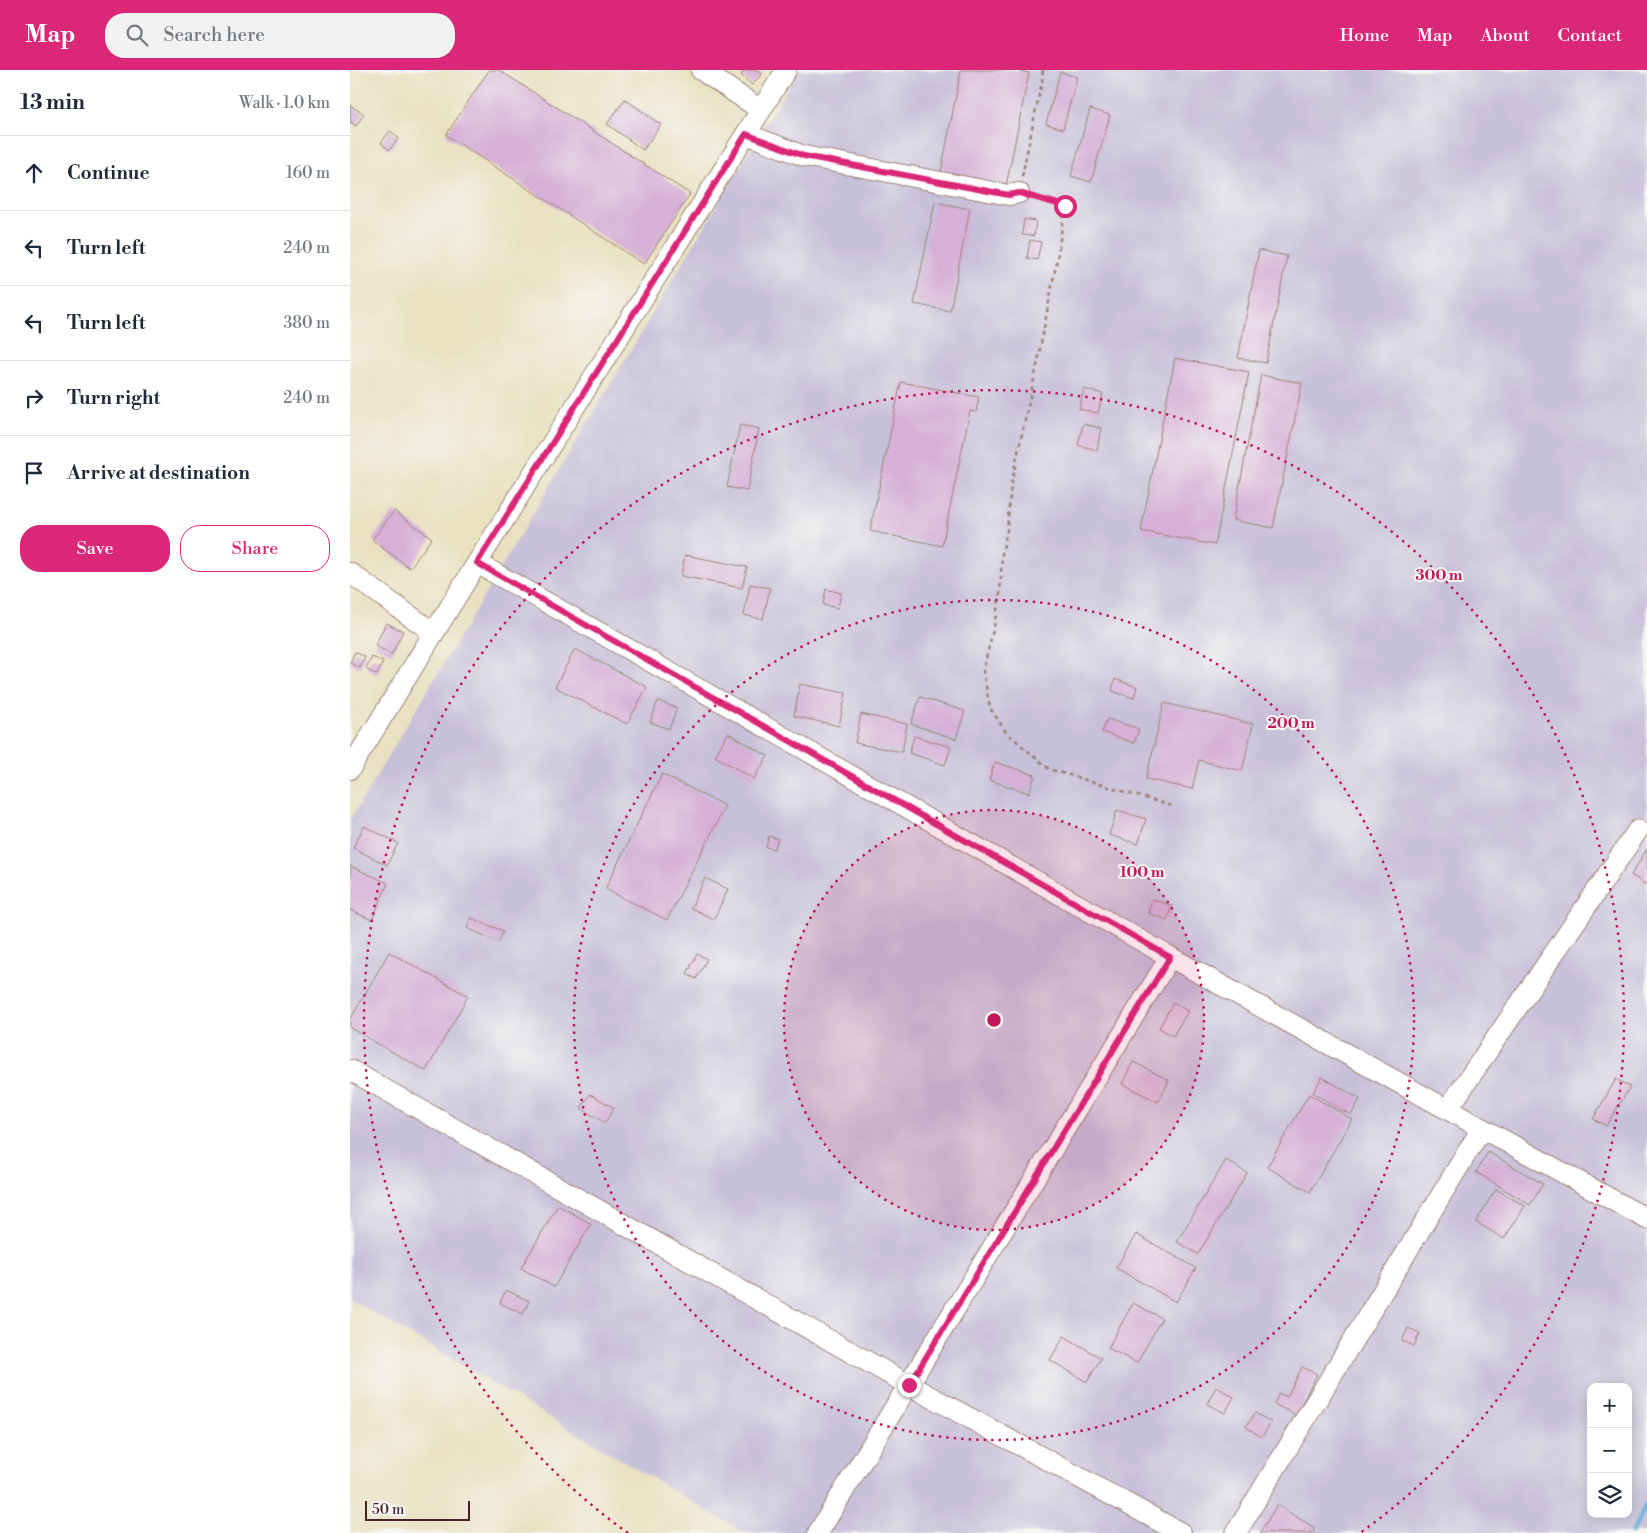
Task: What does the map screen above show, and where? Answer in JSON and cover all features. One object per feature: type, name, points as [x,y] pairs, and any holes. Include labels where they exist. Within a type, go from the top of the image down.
[{"type":"street","points":[[701,70],[761,110]]},
{"type":"street","points":[[350,769],[786,70]]},
{"type":"street","points":[[746,134],[804,156],[1009,195],[1019,193]]},
{"type":"street","points":[[477,563],[1170,957],[1647,1219]]},
{"type":"street","points":[[352,580],[434,633]]},
{"type":"street","points":[[1448,1109],[1638,830]]},
{"type":"street","points":[[818,1533],[1170,957]]},
{"type":"street","points":[[350,1070],[909,1385],[1180,1533]]},
{"type":"street","points":[[1236,1533],[1482,1128]]},
{"type":"path","points":[[1043,70],[1019,193],[1065,206],[1036,370],[1011,484],[1007,530],[1002,554],[1000,594],[983,671],[990,708],[1006,732],[1049,769],[1172,806]]},
{"type":"shaded area","points":[[798,70],[1647,70],[1647,1533],[745,1533],[350,1299],[350,820]]},
{"type":"building","points":[[489,70],[499,70],[690,194],[644,264],[446,135]]},
{"type":"building","points":[[745,70],[757,70],[762,74],[752,85],[741,75]]},
{"type":"building","points":[[961,70],[1015,70],[1029,73],[1006,186],[941,172]]},
{"type":"building","points":[[1060,72],[1077,77],[1063,129],[1046,124]]},
{"type":"building","points":[[625,99],[661,125],[643,150],[607,124]]},
{"type":"building","points":[[350,105],[364,114],[356,126],[350,122]]},
{"type":"building","points":[[1090,109],[1110,115],[1091,182],[1071,176]]},
{"type":"building","points":[[390,131],[399,138],[389,150],[381,143]]},
{"type":"building","points":[[935,202],[970,209],[950,311],[914,304]]},
{"type":"building","points":[[1024,219],[1036,221],[1034,236],[1022,235]]},
{"type":"building","points":[[1030,240],[1041,242],[1037,260],[1027,258]]},
{"type":"building","points":[[1259,250],[1287,256],[1266,363],[1238,358]]},
{"type":"building","points":[[1175,358],[1249,372],[1215,545],[1141,531]]},
{"type":"building","points":[[1261,375],[1302,383],[1273,528],[1233,520]]},
{"type":"building","points":[[901,382],[979,397],[976,412],[970,411],[942,546],[870,531]]},
{"type":"building","points":[[1084,389],[1103,394],[1098,413],[1079,409]]},
{"type":"building","points":[[1083,424],[1101,428],[1097,450],[1078,445]]},
{"type":"building","points":[[740,425],[759,429],[747,491],[727,487]]},
{"type":"building","points":[[394,511],[432,538],[410,568],[372,540]]},
{"type":"building","points":[[685,555],[747,567],[742,588],[681,576]]},
{"type":"building","points":[[750,584],[770,588],[763,619],[744,615]]},
{"type":"building","points":[[826,589],[841,593],[838,608],[823,605]]},
{"type":"building","points":[[386,623],[403,631],[392,654],[375,646]]},
{"type":"building","points":[[575,649],[647,687],[627,724],[555,687]]},
{"type":"building","points":[[355,652],[365,657],[360,668],[350,663]]},
{"type":"building","points":[[372,657],[383,662],[377,675],[366,669]]},
{"type":"building","points":[[1115,679],[1137,687],[1134,698],[1112,691]]},
{"type":"building","points":[[800,684],[846,693],[839,726],[794,716]]},
{"type":"building","points":[[920,697],[965,711],[956,739],[911,724]]},
{"type":"building","points":[[658,701],[677,708],[669,729],[650,722]]},
{"type":"building","points":[[1164,703],[1253,724],[1242,771],[1199,760],[1192,789],[1146,779]]},
{"type":"building","points":[[861,714],[907,724],[902,752],[855,743]]},
{"type":"building","points":[[1107,719],[1139,729],[1134,743],[1102,732]]},
{"type":"building","points":[[728,733],[768,756],[754,779],[715,756]]},
{"type":"building","points":[[914,736],[951,747],[945,765],[909,753]]},
{"type":"building","points":[[995,762],[1035,775],[1029,793],[989,780]]},
{"type":"building","points":[[662,774],[725,806],[667,920],[605,889]]},
{"type":"building","points":[[1117,810],[1146,819],[1138,844],[1109,835]]},
{"type":"building","points":[[364,826],[398,843],[387,865],[353,848]]},
{"type":"building","points":[[769,836],[778,839],[774,849],[766,847]]},
{"type":"building","points":[[1647,849],[1647,885],[1631,875]]},
{"type":"building","points":[[350,866],[388,883],[372,920],[350,910]]},
{"type":"building","points":[[705,878],[728,889],[714,919],[691,908]]},
{"type":"building","points":[[1152,899],[1172,906],[1167,920],[1148,913]]},
{"type":"building","points":[[471,918],[503,931],[499,942],[467,928]]},
{"type":"building","points":[[389,952],[468,996],[426,1071],[350,1028],[350,1020]]},
{"type":"building","points":[[697,954],[707,959],[696,979],[687,974]]},
{"type":"building","points":[[1173,1003],[1188,1011],[1173,1036],[1159,1028]]},
{"type":"building","points":[[1133,1062],[1169,1080],[1158,1102],[1122,1084]]},
{"type":"building","points":[[1322,1077],[1360,1099],[1351,1115],[1313,1093]]},
{"type":"building","points":[[1616,1079],[1630,1087],[1606,1126],[1593,1119]]},
{"type":"building","points":[[590,1094],[614,1108],[605,1123],[581,1108]]},
{"type":"building","points":[[1309,1094],[1352,1119],[1310,1192],[1267,1167]]},
{"type":"building","points":[[1488,1152],[1543,1184],[1530,1205],[1476,1172]]},
{"type":"building","points":[[1226,1160],[1247,1173],[1198,1254],[1177,1242]]},
{"type":"building","points":[[1496,1189],[1525,1206],[1504,1239],[1476,1222]]},
{"type":"building","points":[[558,1205],[591,1224],[554,1287],[521,1268]]},
{"type":"building","points":[[1136,1234],[1196,1268],[1176,1302],[1116,1268]]},
{"type":"building","points":[[506,1290],[529,1301],[523,1314],[500,1303]]},
{"type":"building","points":[[1133,1303],[1162,1318],[1137,1363],[1108,1348]]},
{"type":"building","points":[[1408,1328],[1420,1333],[1414,1346],[1402,1341]]},
{"type":"building","points":[[1064,1336],[1101,1358],[1087,1382],[1050,1360]]},
{"type":"building","points":[[1302,1367],[1317,1374],[1296,1415],[1274,1404],[1279,1393],[1287,1397]]},
{"type":"building","points":[[1216,1387],[1234,1397],[1225,1413],[1207,1404]]},
{"type":"building","points":[[1255,1413],[1271,1422],[1262,1437],[1246,1427]]},
{"type":"building","points":[[1277,1505],[1315,1528],[1312,1533],[1260,1533]]},
{"type":"waterway","points":[[1632,1533],[1647,1503]]},
{"type":"route","points":[[909,1385],[1170,957],[477,563],[746,134],[804,156],[1009,195],[1019,193],[1065,206]]}]
